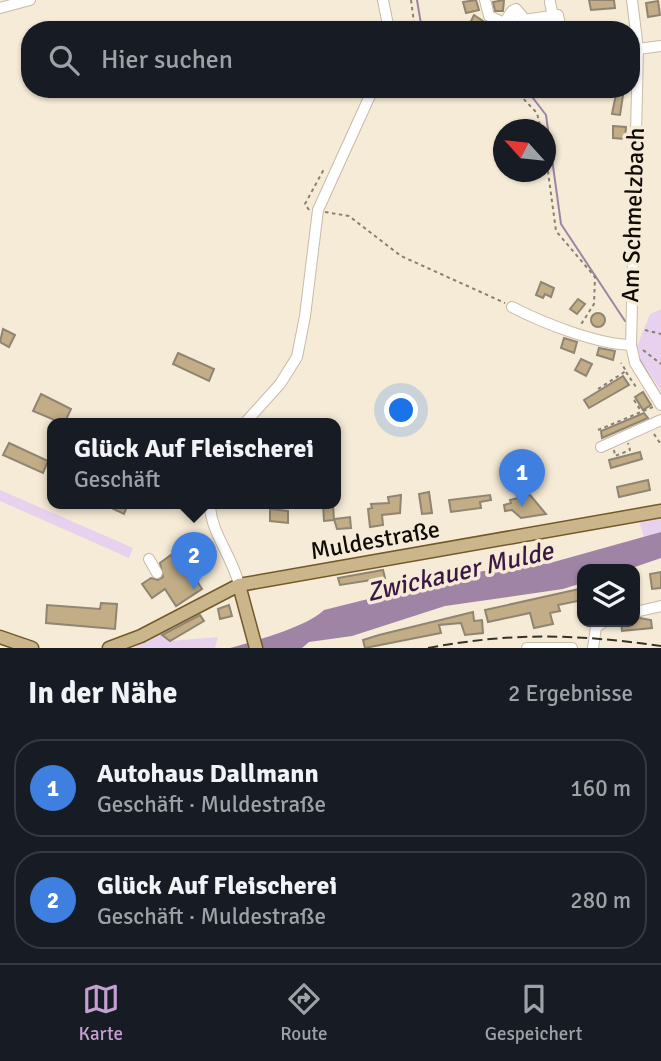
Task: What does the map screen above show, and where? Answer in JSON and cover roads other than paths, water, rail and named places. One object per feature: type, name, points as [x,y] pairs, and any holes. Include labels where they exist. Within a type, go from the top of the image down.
[{"type":"main road","name":"Muldestraße","points":[[108,648],[141,636],[239,585],[661,511]]},
{"type":"main road","points":[[239,585],[256,648]]},
{"type":"main road","points":[[0,637],[32,648]]},
{"type":"street","points":[[0,8],[30,0]]},
{"type":"street","points":[[383,0],[387,21]]},
{"type":"street","points":[[485,0],[489,16],[500,21]]},
{"type":"street","name":"Am Schmelzbach","points":[[632,0],[635,21]]},
{"type":"street","points":[[550,2],[552,16]]},
{"type":"street","points":[[522,21],[558,15],[559,21]]},
{"type":"street","points":[[640,49],[661,46]]},
{"type":"street","points":[[249,418],[280,384],[297,357],[305,316],[318,209],[369,98]]},
{"type":"street","name":"Am Schmelzbach","points":[[637,98],[631,345],[635,363],[660,404]]},
{"type":"street","points":[[512,307],[531,317],[617,345],[631,345]]},
{"type":"street","points":[[606,445],[661,420]]},
{"type":"street","points":[[211,509],[214,524],[229,553],[239,585]]},
{"type":"street","points":[[149,559],[157,573]]},
{"type":"street","points":[[640,611],[661,606]]},
{"type":"street","points":[[593,648],[596,627]]},
{"type":"street","points":[[527,648],[572,648]]},
{"type":"waterway","points":[[417,0],[420,21]]},
{"type":"waterway","points":[[533,98],[546,115],[561,224],[625,321]]},
{"type":"waterway","points":[[639,359],[661,396]]},
{"type":"railway","points":[[428,648],[489,639],[544,636],[661,646]]},
{"type":"place","name":"Autohaus Dallmann","points":[[522,507]]},
{"type":"place","name":"Glück Auf Fleischerei","points":[[194,590]]},
{"type":"water label","name":"Zwickauer Mulde","points":[[460,572]]}]
